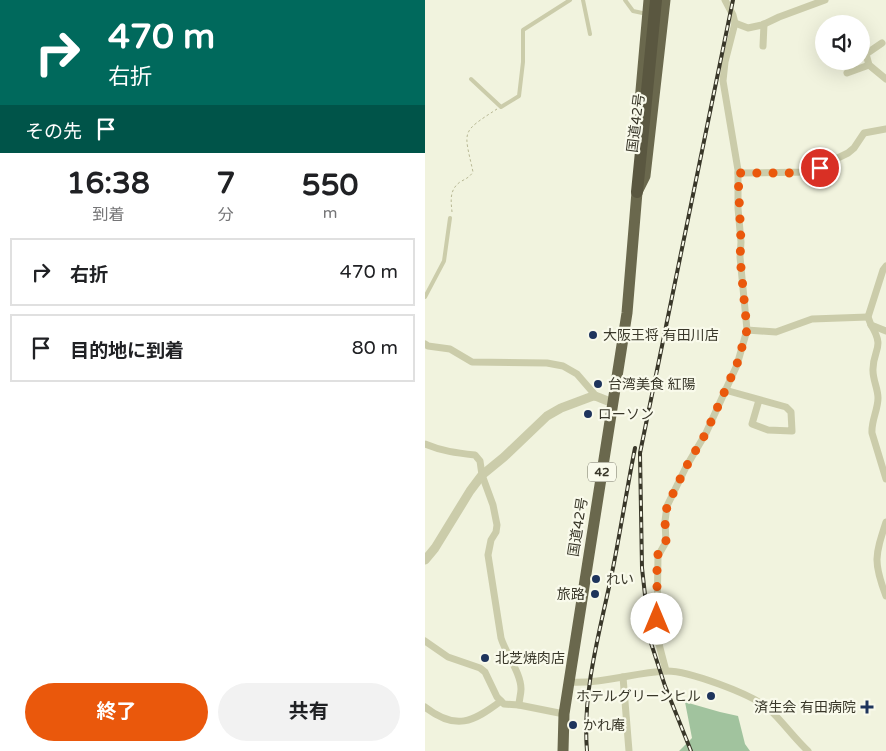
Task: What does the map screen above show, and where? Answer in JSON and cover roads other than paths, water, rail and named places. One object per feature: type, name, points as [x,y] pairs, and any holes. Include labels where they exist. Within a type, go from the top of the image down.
[{"type":"highway","name":"国道42号","points":[[563,751],[569,682],[627,312],[637,192],[645,176],[665,0]]},
{"type":"highway","points":[[637,192],[652,6]]},
{"type":"highway","name":"国道42号","points":[[633,249],[633,182],[652,6]]},
{"type":"street","points":[[666,671],[655,629],[657,619],[657,556],[666,542],[665,521],[667,506],[686,467],[706,433],[737,364],[747,330],[740,257],[738,173],[723,81],[725,62],[735,23],[725,0]]},
{"type":"street","points":[[735,23],[748,28],[764,24],[825,0]]},
{"type":"street","points":[[763,46],[764,24]]},
{"type":"street","points":[[870,51],[882,43]]},
{"type":"street","points":[[870,66],[886,79]]},
{"type":"street","points":[[847,73],[855,70]]},
{"type":"street","points":[[738,173],[809,172],[848,153],[854,148],[864,133],[886,129]]},
{"type":"street","points":[[886,266],[867,317],[879,340],[873,369],[879,398],[871,427],[886,479]]},
{"type":"street","points":[[747,330],[776,332],[813,319],[867,317]]},
{"type":"street","points":[[871,325],[886,331]]},
{"type":"street","points":[[425,344],[450,349],[472,362],[563,366],[577,374],[596,396],[604,401],[612,402]]},
{"type":"street","points":[[725,390],[759,400],[789,410],[792,415],[792,431],[768,430],[752,424],[759,400]]},
{"type":"street","points":[[425,560],[435,548],[482,475],[547,416],[561,408],[596,396]]},
{"type":"street","points":[[425,444],[433,448],[475,455],[480,461],[482,475],[493,505],[497,525],[488,554],[489,567],[503,643],[521,688],[519,705]]},
{"type":"street","points":[[886,522],[876,555],[880,580],[886,596]]},
{"type":"street","points":[[425,641],[448,657],[480,668],[485,672],[497,697],[504,704],[565,714]]},
{"type":"street","points":[[569,682],[590,682],[666,671],[698,677],[757,701],[774,714],[808,751]]},
{"type":"street","points":[[623,677],[629,751]]},
{"type":"street","points":[[425,707],[434,714],[456,722],[483,715],[501,701]]},
{"type":"lane","points":[[471,79],[501,107],[519,96],[523,62],[523,30],[570,0]]},
{"type":"lane","points":[[583,0],[590,34]]},
{"type":"lane","points":[[625,0],[633,11],[652,6]]},
{"type":"lane","points":[[425,297],[444,261],[450,218]]},
{"type":"railway","points":[[691,751],[665,686],[650,640],[642,568],[640,453],[733,0]]},
{"type":"railway","points":[[587,751],[586,728],[590,682],[635,448]]},
{"type":"place","name":"大阪王将 有田川店","points":[[593,335]]},
{"type":"place","name":"台湾美食 紅陽","points":[[598,384]]},
{"type":"place","name":"ローソン","points":[[588,414]]},
{"type":"place","name":"れい","points":[[596,579]]},
{"type":"place","name":"旅路","points":[[595,594]]},
{"type":"place","name":"北芝焼肉店","points":[[485,658]]},
{"type":"place","name":"ホテルグリーンヒル","points":[[711,696]]},
{"type":"place","name":"済生会 有田病院","points":[[867,707]]},
{"type":"place","name":"かれ庵","points":[[573,725]]}]
